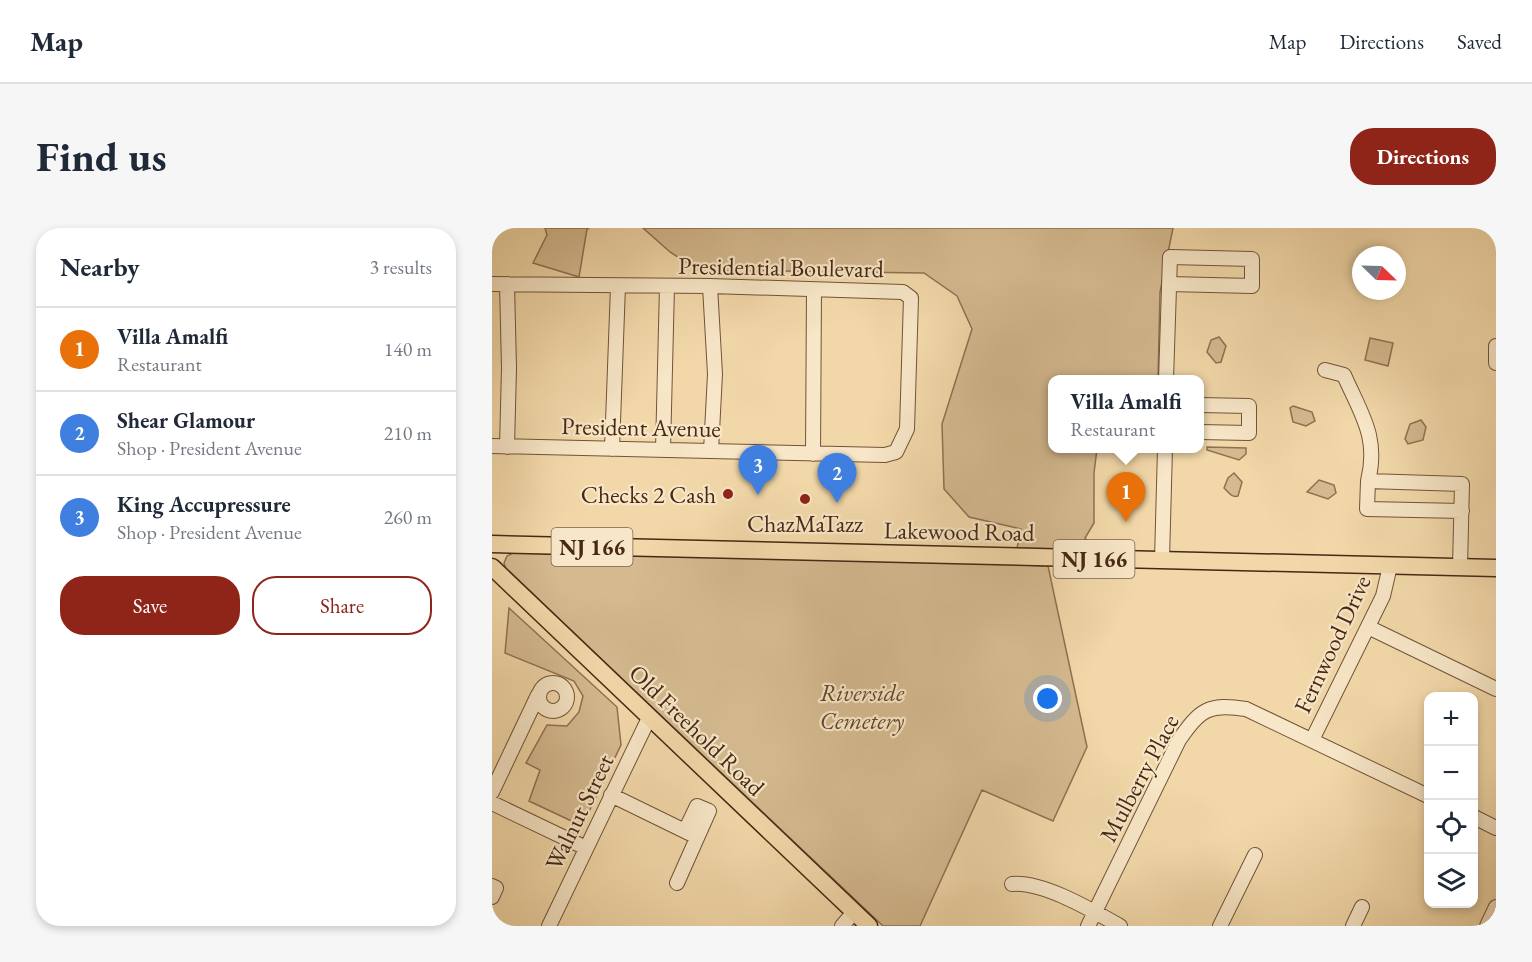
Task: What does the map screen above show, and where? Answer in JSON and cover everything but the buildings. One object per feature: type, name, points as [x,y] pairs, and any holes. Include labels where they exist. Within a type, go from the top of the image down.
[{"type":"main road","name":"Lakewood Road","points":[[492,544],[1496,568]]},
{"type":"main road","name":"Old Freehold Road","points":[[492,567],[869,926]]},
{"type":"street","points":[[1166,375],[1169,284],[1170,257],[1252,259],[1252,286],[1169,284]]},
{"type":"street","name":"Presidential Boulevard","points":[[492,284],[710,286],[903,292],[910,298],[907,429],[896,452]]},
{"type":"street","points":[[507,284],[509,368],[507,447]]},
{"type":"street","points":[[612,449],[618,286]]},
{"type":"street","points":[[663,450],[667,286]]},
{"type":"street","points":[[710,286],[715,374],[711,451]]},
{"type":"street","points":[[813,454],[814,290]]},
{"type":"street","points":[[1496,346],[1496,363]]},
{"type":"street","points":[[1325,370],[1344,375],[1369,431],[1373,450],[1368,481],[1367,509],[1462,511]]},
{"type":"street","points":[[1204,405],[1249,406],[1249,433],[1204,432]]},
{"type":"street","name":"President Avenue","points":[[492,446],[885,456],[896,452]]},
{"type":"street","points":[[1162,560],[1165,453]]},
{"type":"street","points":[[1368,481],[1462,484],[1460,567]]},
{"type":"street","name":"Fernwood Drive","points":[[1312,740],[1383,596],[1390,566]]},
{"type":"street","points":[[1368,627],[1496,689]]},
{"type":"street","points":[[492,792],[538,695]]},
{"type":"street","name":"Mulberry Place","points":[[1088,926],[1179,740],[1195,717],[1211,708],[1227,706],[1245,709],[1424,793]]},
{"type":"street","name":"Walnut Street","points":[[549,926],[649,718]]},
{"type":"street","points":[[611,795],[691,834],[677,883]]},
{"type":"street","points":[[492,803],[586,848]]},
{"type":"street","points":[[1478,819],[1496,828]]},
{"type":"street","points":[[1220,926],[1255,855]]},
{"type":"street","points":[[1012,884],[1020,883],[1043,888],[1120,926]]},
{"type":"street","points":[[492,886],[496,888],[492,897]]},
{"type":"street","points":[[1353,926],[1362,907]]},
{"type":"street","points":[[1487,926],[1496,907]]},
{"type":"street","points":[[842,926],[854,912]]},
{"type":"green space","points":[[545,228],[589,228],[579,277],[533,263],[547,235]]},
{"type":"green space","points":[[643,228],[1173,228],[1160,292],[1158,375],[1048,375],[1048,453],[1096,453],[1094,523],[1085,538],[1094,550],[1017,548],[1021,529],[969,517],[944,489],[942,424],[972,329],[957,296],[924,273],[698,270],[670,252]]},
{"type":"green space","points":[[1219,337],[1226,346],[1221,362],[1216,363],[1207,352],[1211,340]]},
{"type":"green space","points":[[1370,338],[1393,343],[1388,366],[1365,360]]},
{"type":"green space","points":[[1293,406],[1312,412],[1315,421],[1306,426],[1293,422],[1290,408]]},
{"type":"green space","points":[[1421,420],[1426,427],[1423,440],[1408,444],[1405,439],[1410,424]]},
{"type":"green space","points":[[1207,447],[1246,448],[1246,454],[1239,460],[1207,450]]},
{"type":"green space","points":[[1234,473],[1242,482],[1238,496],[1230,494],[1224,488],[1228,478]]},
{"type":"green space","points":[[1319,480],[1334,485],[1336,493],[1328,499],[1307,492]]},
{"type":"green space","name":"Riverside Cemetery","points":[[513,553],[1048,566],[1087,747],[1053,821],[982,790],[920,926],[883,926],[506,569],[504,563],[507,556]]},
{"type":"green space","points":[[509,608],[617,707],[621,745],[582,826],[529,801],[540,770],[526,763],[547,725],[567,726],[579,712],[583,696],[574,681],[505,653]]},
{"type":"place","name":"Checks 2 Cash","points":[[728,494]]},
{"type":"place","name":"King Accupressure","points":[[758,495]]},
{"type":"place","name":"ChazMaTazz","points":[[805,499]]},
{"type":"place","name":"Shear Glamour","points":[[837,503]]},
{"type":"place","name":"Villa Amalfi","points":[[1126,522]]}]
